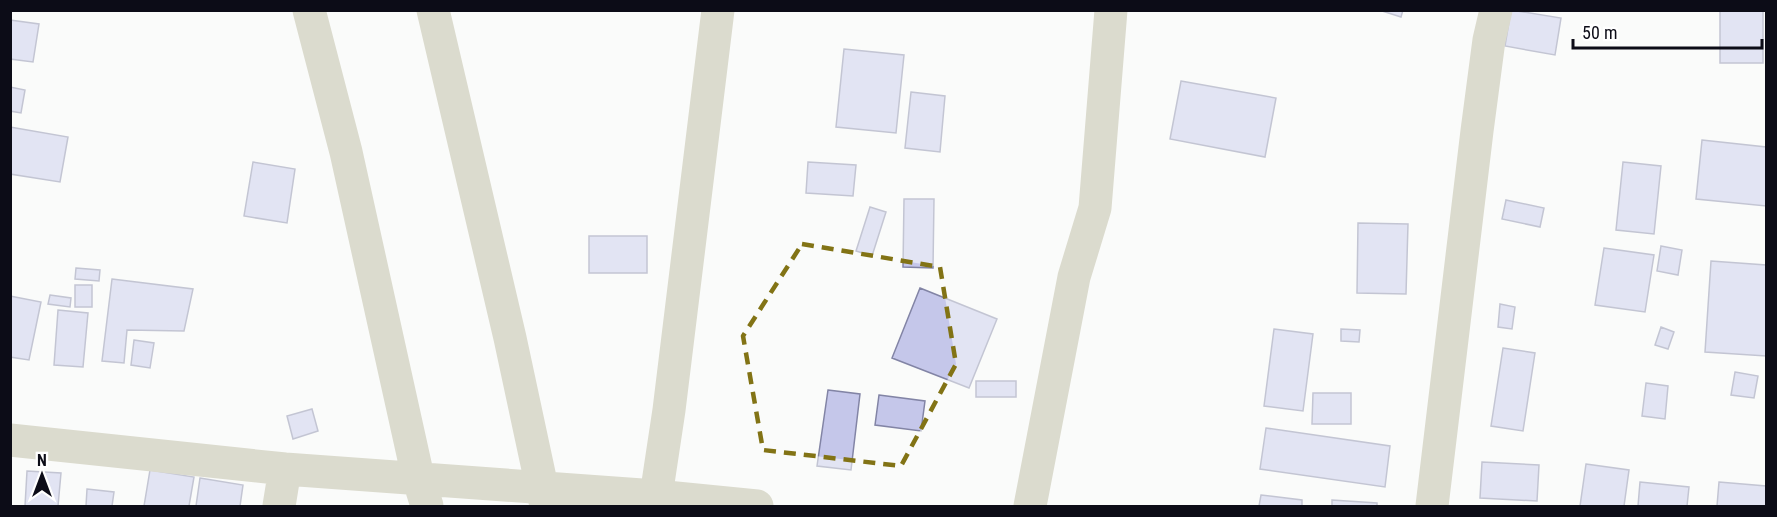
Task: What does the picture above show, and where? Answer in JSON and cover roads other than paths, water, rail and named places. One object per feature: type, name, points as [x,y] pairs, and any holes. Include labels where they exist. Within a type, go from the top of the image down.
[{"type":"street","points":[[309,10],[346,152],[422,492]]},
{"type":"street","points":[[433,10],[510,338],[544,498]]},
{"type":"street","points":[[656,501],[718,10]]},
{"type":"street","points":[[1030,507],[1074,277],[1095,208],[1111,10]]},
{"type":"street","points":[[1432,507],[1477,131],[1489,40],[1496,10]]},
{"type":"street","points":[[10,440],[285,469],[422,492],[757,507]]},
{"type":"street","points":[[279,507],[285,469]]}]
